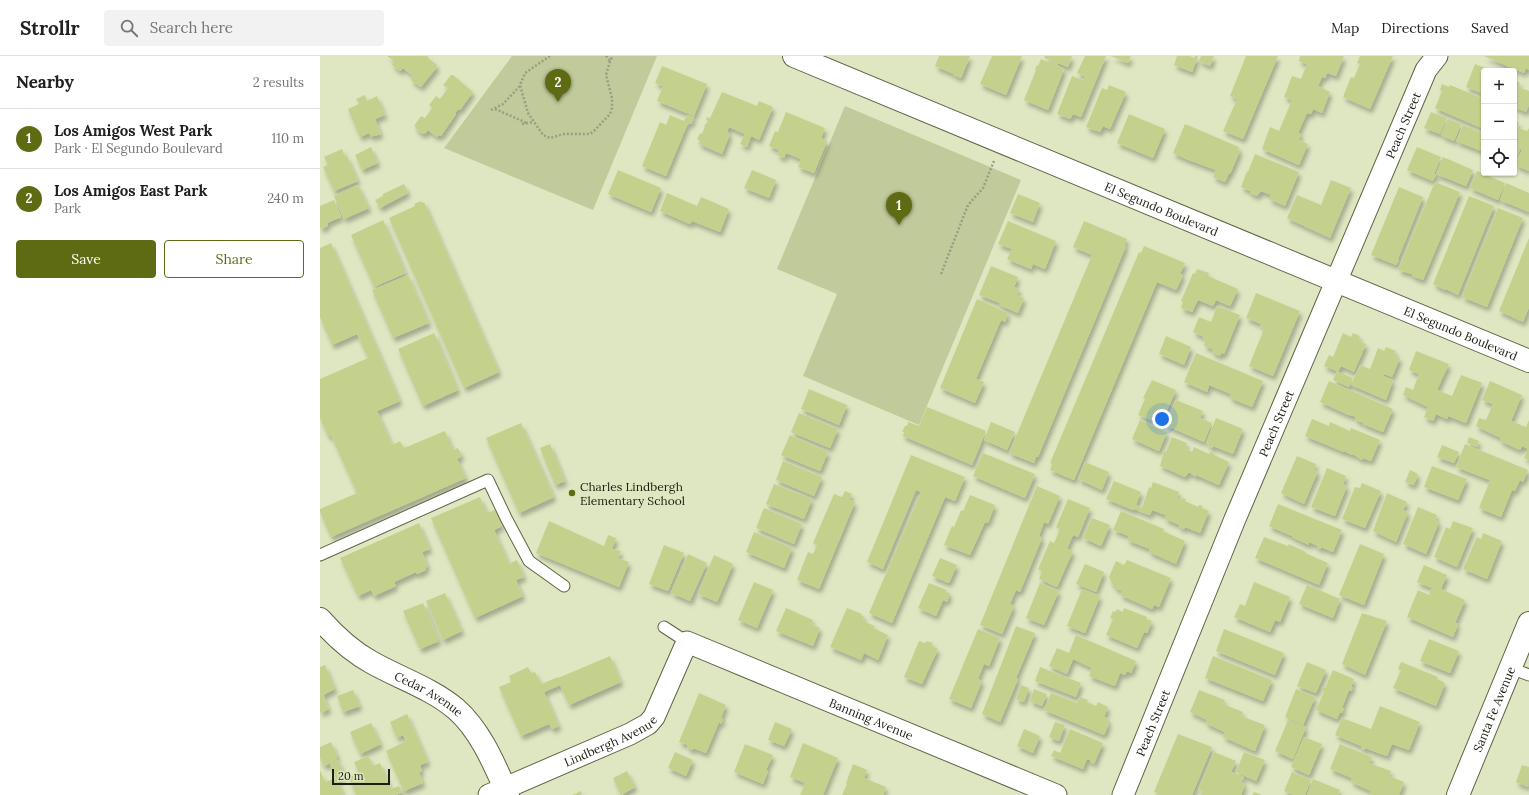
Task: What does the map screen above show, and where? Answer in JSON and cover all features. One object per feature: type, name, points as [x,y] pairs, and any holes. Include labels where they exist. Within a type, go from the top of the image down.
[{"type":"street","name":"El Segundo Boulevard","points":[[794,56],[1529,362]]},
{"type":"street","name":"Peach Street","points":[[1123,795],[1235,519],[1426,70],[1437,56]]},
{"type":"street","name":"Cedar Avenue","points":[[320,619],[341,641],[356,653],[372,663],[419,685],[457,710],[467,721],[485,747],[501,793]]},
{"type":"street","name":"Santa Fe Avenue","points":[[1458,795],[1520,671],[1529,623]]},
{"type":"street","name":"Lindbergh Avenue","points":[[501,793],[630,734],[648,724],[659,707],[687,642]]},
{"type":"street","name":"Banning Avenue","points":[[687,642],[1056,795]]},
{"type":"lane","points":[[320,555],[488,480],[529,562],[564,586]]},
{"type":"lane","points":[[664,627],[687,642]]},
{"type":"path","points":[[527,123],[493,110],[503,104],[520,85],[525,73],[550,56]]},
{"type":"path","points":[[606,56],[610,61]]},
{"type":"path","points":[[520,85],[528,112],[543,135],[550,138],[564,134],[590,134],[610,114],[612,108],[612,98],[606,75],[613,56]]},
{"type":"path","points":[[522,124],[534,122]]},
{"type":"path","points":[[941,274],[968,205],[983,188],[1001,142]]},
{"type":"green space","points":[[512,56],[657,56],[593,210],[444,148]]},
{"type":"green space","points":[[845,106],[1021,180],[919,425],[803,376],[837,294],[777,269]]},
{"type":"building","points":[[387,56],[427,56],[437,65],[437,67],[421,87],[412,81],[411,79],[413,76],[403,68],[400,71],[392,65],[394,61]]},
{"type":"building","points":[[939,56],[970,56],[961,78],[935,66]]},
{"type":"building","points":[[992,56],[1022,56],[1006,95],[980,84]]},
{"type":"building","points":[[1045,56],[1072,56],[1068,67],[1058,63],[1057,65],[1064,69],[1048,110],[1024,100],[1037,65],[1038,66],[1041,59],[1053,64],[1054,62],[1044,58]]},
{"type":"building","points":[[1085,56],[1106,56],[1081,117],[1073,114],[1070,119],[1057,114],[1072,76],[1083,80],[1085,77],[1077,73]]},
{"type":"building","points":[[1111,56],[1131,56],[1128,63]]},
{"type":"building","points":[[1177,56],[1190,56],[1194,58],[1195,56],[1198,56],[1192,72],[1174,65]]},
{"type":"building","points":[[1201,56],[1214,56],[1210,66],[1199,61]]},
{"type":"building","points":[[1246,56],[1278,56],[1243,139],[1223,131],[1237,99],[1230,96]]},
{"type":"building","points":[[1300,56],[1344,56],[1336,76],[1327,73],[1325,78],[1322,77],[1318,86],[1330,92],[1322,113],[1313,109],[1311,114],[1307,113],[1298,133],[1301,134],[1299,140],[1308,144],[1299,165],[1262,149],[1270,127],[1279,131],[1292,100],[1284,97],[1292,76],[1301,79],[1307,64],[1299,61]]},
{"type":"building","points":[[1360,56],[1393,56],[1370,109],[1343,97],[1351,77],[1354,78],[1360,64],[1357,63]]},
{"type":"building","points":[[1484,56],[1529,56],[1529,70],[1526,68],[1524,73],[1517,70],[1517,68],[1512,68]]},
{"type":"building","points":[[1475,64],[1485,68],[1481,68],[1481,93],[1466,87]]},
{"type":"building","points":[[662,66],[707,84],[694,116],[657,101],[663,86],[655,83]]},
{"type":"building","points":[[451,75],[453,75],[473,92],[460,110],[459,109],[455,113],[456,114],[441,136],[438,135],[437,137],[428,130],[425,134],[422,134],[414,126],[421,116],[425,118],[432,108],[429,105],[436,96],[440,99],[448,88],[443,85]]},
{"type":"building","points":[[1517,82],[1520,83],[1518,87],[1529,91],[1529,105],[1526,112],[1517,108]]},
{"type":"building","points":[[1442,84],[1449,87],[1450,85],[1481,98],[1481,128],[1435,108],[1442,91],[1440,90]]},
{"type":"building","points":[[1109,85],[1126,92],[1110,129],[1103,126],[1100,132],[1086,127],[1102,88],[1107,90]]},
{"type":"building","points":[[722,92],[757,106],[759,101],[773,107],[759,140],[751,136],[747,147],[740,144],[745,134],[729,127],[727,132],[730,134],[722,154],[699,144],[700,141],[697,139],[700,133],[702,134],[704,126],[708,121],[706,120],[707,117],[710,118]]},
{"type":"building","points":[[365,95],[367,101],[377,96],[385,115],[375,119],[381,134],[371,137],[369,133],[360,137],[348,109],[359,104],[356,99]]},
{"type":"building","points":[[786,112],[825,128],[821,138],[827,141],[814,173],[798,167],[801,159],[786,153],[784,158],[777,155],[779,150],[769,146],[775,131],[778,132]]},
{"type":"building","points":[[1431,112],[1447,118],[1440,134],[1424,128]]},
{"type":"building","points":[[1129,114],[1165,129],[1153,158],[1117,143]]},
{"type":"building","points":[[670,115],[684,121],[687,115],[694,117],[691,124],[688,123],[666,176],[642,166],[660,122],[666,125]]},
{"type":"building","points":[[1448,119],[1461,124],[1454,141],[1441,135]]},
{"type":"building","points":[[1185,124],[1239,147],[1238,150],[1240,151],[1225,182],[1213,177],[1216,170],[1173,153]]},
{"type":"building","points":[[1463,125],[1481,133],[1481,151],[1456,141]]},
{"type":"building","points":[[1519,128],[1527,131],[1529,128],[1529,171],[1517,166],[1517,161],[1522,150],[1520,149],[1517,156],[1517,133]]},
{"type":"building","points":[[371,147],[378,163],[362,170],[355,155]]},
{"type":"building","points":[[1417,147],[1441,157],[1434,174],[1436,175],[1433,181],[1407,170]]},
{"type":"building","points":[[342,149],[345,157],[347,156],[358,181],[334,191],[323,167],[328,165],[324,157]]},
{"type":"building","points":[[1255,154],[1299,172],[1285,206],[1269,199],[1271,195],[1261,191],[1257,196],[1241,187]]},
{"type":"building","points":[[1443,157],[1473,170],[1466,186],[1436,174]]},
{"type":"building","points":[[618,170],[661,188],[651,212],[608,194]]},
{"type":"building","points":[[752,170],[776,180],[769,198],[744,188]]},
{"type":"building","points":[[1477,171],[1481,173],[1481,176],[1489,176],[1505,183],[1498,200],[1470,188]]},
{"type":"building","points":[[1331,180],[1351,188],[1330,238],[1287,218],[1297,195],[1321,205]]},
{"type":"building","points":[[1435,182],[1460,192],[1423,280],[1412,276],[1412,274],[1398,270]]},
{"type":"building","points":[[1506,183],[1529,193],[1529,212],[1500,200]]},
{"type":"building","points":[[404,184],[408,193],[380,208],[375,200],[383,196],[383,194]]},
{"type":"building","points":[[358,185],[369,208],[344,219],[334,196]]},
{"type":"building","points":[[1399,187],[1423,197],[1396,265],[1371,255]]},
{"type":"building","points":[[667,193],[697,206],[701,197],[729,209],[720,232],[692,221],[690,224],[660,211]]},
{"type":"building","points":[[1018,194],[1040,203],[1033,222],[1010,213]]},
{"type":"building","points":[[1469,196],[1494,206],[1458,295],[1433,284]]},
{"type":"building","points":[[334,200],[341,217],[327,223],[328,226],[320,229],[320,206]]},
{"type":"building","points":[[421,201],[422,203],[424,202],[499,372],[464,388],[389,218],[415,206],[414,204]]},
{"type":"building","points":[[1498,208],[1523,218],[1487,307],[1462,297]]},
{"type":"building","points":[[383,220],[406,273],[374,287],[351,235]]},
{"type":"building","points":[[1008,221],[1056,241],[1045,269],[1033,264],[1031,269],[1007,259],[1012,249],[998,244]]},
{"type":"building","points":[[1084,221],[1127,239],[1124,245],[1126,246],[1038,457],[1036,457],[1034,463],[1009,453],[1092,255],[1073,247]]},
{"type":"building","points":[[1529,238],[1529,307],[1523,322],[1499,311]]},
{"type":"building","points":[[331,243],[400,401],[377,411],[392,445],[400,441],[404,448],[445,431],[453,450],[458,448],[462,456],[457,459],[466,478],[331,537],[320,509],[357,493],[331,435],[328,436],[320,418],[320,379],[368,358],[357,334],[332,345],[320,317],[320,248]]},
{"type":"building","points":[[1144,246],[1185,263],[1180,274],[1183,275],[1176,290],[1157,282],[1074,480],[1050,470],[1052,464],[1050,463],[1139,252],[1141,253]]},
{"type":"building","points":[[991,266],[1018,277],[1014,287],[1019,289],[1017,295],[1024,298],[1018,313],[999,305],[1000,303],[979,295]]},
{"type":"building","points":[[1197,269],[1209,273],[1208,276],[1238,289],[1230,306],[1216,300],[1213,306],[1198,300],[1192,312],[1181,308],[1183,302],[1181,301],[1193,273],[1195,274]]},
{"type":"building","points":[[408,275],[429,323],[393,338],[372,290]]},
{"type":"building","points":[[1256,293],[1300,311],[1273,376],[1249,366],[1264,329],[1260,327],[1261,324],[1246,318]]},
{"type":"building","points":[[977,299],[1008,313],[1005,322],[1001,320],[976,379],[984,382],[975,403],[940,388]]},
{"type":"building","points":[[1217,306],[1240,315],[1224,354],[1221,353],[1220,356],[1212,352],[1213,349],[1204,346],[1206,340],[1203,339],[1204,337],[1193,332],[1199,317],[1211,322]]},
{"type":"building","points":[[434,333],[458,390],[423,406],[398,349]]},
{"type":"building","points":[[1343,333],[1351,337],[1353,333],[1360,336],[1358,340],[1366,344],[1354,372],[1341,366],[1338,372],[1353,378],[1349,387],[1333,380],[1337,371],[1324,366],[1329,355],[1333,357]]},
{"type":"building","points":[[1166,336],[1191,347],[1184,365],[1159,354]]},
{"type":"building","points":[[1386,347],[1396,351],[1394,355],[1400,358],[1392,377],[1384,374],[1383,376],[1393,380],[1386,400],[1351,385],[1360,365],[1370,369],[1378,348],[1384,351]]},
{"type":"building","points":[[1416,351],[1449,364],[1437,390],[1452,396],[1461,375],[1482,383],[1466,423],[1448,416],[1447,419],[1436,414],[1433,421],[1424,417],[1428,407],[1403,395],[1406,387],[1413,390],[1419,374],[1409,370]]},
{"type":"building","points":[[1196,353],[1263,381],[1252,407],[1230,398],[1231,394],[1209,385],[1207,392],[1184,382]]},
{"type":"building","points":[[1152,380],[1176,390],[1161,424],[1138,415],[1145,399],[1143,398]]},
{"type":"building","points":[[1329,381],[1393,409],[1383,432],[1355,420],[1356,417],[1320,402]]},
{"type":"building","points":[[1490,381],[1522,395],[1511,421],[1526,427],[1529,420],[1529,460],[1524,458],[1528,449],[1522,446],[1520,450],[1500,441],[1501,438],[1476,426],[1479,418],[1486,420],[1493,404],[1482,400]]},
{"type":"building","points":[[809,389],[847,405],[839,425],[801,409]]},
{"type":"building","points":[[1176,400],[1203,411],[1200,418],[1212,423],[1204,442],[1165,425]]},
{"type":"building","points":[[927,407],[986,431],[972,465],[903,436],[904,432],[902,432],[905,426],[907,426],[908,422],[919,426]]},
{"type":"building","points":[[799,413],[838,429],[830,448],[791,432]]},
{"type":"building","points":[[1216,418],[1243,429],[1233,454],[1213,446],[1213,448],[1208,446],[1209,444],[1206,443]]},
{"type":"building","points":[[1312,419],[1329,426],[1330,422],[1350,431],[1351,428],[1380,440],[1371,461],[1363,458],[1362,460],[1353,454],[1344,452],[1305,436]]},
{"type":"building","points":[[1140,420],[1167,432],[1159,451],[1132,439]]},
{"type":"building","points":[[991,422],[1015,432],[1007,450],[984,440]]},
{"type":"building","points":[[521,423],[554,497],[519,513],[486,438]]},
{"type":"building","points":[[790,435],[828,452],[820,471],[781,455]]},
{"type":"building","points":[[1172,437],[1187,443],[1185,448],[1192,452],[1194,447],[1209,454],[1210,452],[1215,454],[1214,455],[1229,462],[1219,485],[1196,475],[1196,477],[1189,472],[1185,477],[1160,466],[1164,451],[1166,452]]},
{"type":"building","points":[[1469,437],[1479,441],[1477,447],[1467,443]]},
{"type":"building","points":[[550,444],[565,481],[555,485],[540,448]]},
{"type":"building","points":[[1465,444],[1528,470],[1523,482],[1520,480],[1515,491],[1512,490],[1501,517],[1479,508],[1490,480],[1456,467]]},
{"type":"building","points":[[1442,445],[1459,452],[1454,463],[1437,457]]},
{"type":"building","points":[[983,453],[1035,474],[1025,498],[973,476]]},
{"type":"building","points":[[911,455],[965,477],[955,501],[945,497],[892,623],[869,613],[921,492],[916,490],[883,569],[867,562]]},
{"type":"building","points":[[1297,456],[1316,464],[1314,470],[1318,471],[1304,504],[1281,493]]},
{"type":"building","points":[[783,461],[822,477],[814,496],[776,480]]},
{"type":"building","points":[[1085,462],[1109,472],[1102,490],[1078,479]]},
{"type":"building","points":[[1432,466],[1467,479],[1458,500],[1424,487]]},
{"type":"building","points":[[1327,468],[1346,476],[1343,484],[1347,486],[1335,516],[1311,507]]},
{"type":"building","points":[[1410,470],[1418,474],[1414,485],[1405,482]]},
{"type":"building","points":[[1114,481],[1141,492],[1136,505],[1142,508],[1149,487],[1151,488],[1153,482],[1179,492],[1177,498],[1182,500],[1182,498],[1186,499],[1185,501],[1198,507],[1199,505],[1203,506],[1202,508],[1209,511],[1200,533],[1185,527],[1184,529],[1179,527],[1180,525],[1165,519],[1166,515],[1152,510],[1150,515],[1106,499]]},
{"type":"building","points":[[1362,483],[1381,491],[1365,528],[1342,519],[1355,487],[1360,488]]},
{"type":"building","points":[[774,484],[812,499],[804,519],[766,504]]},
{"type":"building","points":[[1037,486],[1060,496],[1048,524],[1044,522],[1039,536],[1042,538],[1020,592],[1016,590],[1010,604],[1014,606],[1002,634],[980,625]]},
{"type":"building","points":[[845,491],[852,494],[849,500],[855,502],[819,589],[797,580],[808,552],[813,554],[817,545],[813,543],[834,494],[842,497]]},
{"type":"building","points":[[1387,493],[1407,502],[1403,510],[1408,512],[1396,542],[1373,531]]},
{"type":"building","points":[[970,495],[995,505],[988,523],[985,522],[970,555],[944,545],[952,526],[954,527],[961,510],[963,511]]},
{"type":"building","points":[[480,497],[487,513],[495,510],[502,526],[494,530],[509,564],[517,560],[524,577],[516,580],[523,596],[475,618],[431,518]]},
{"type":"building","points":[[1068,499],[1090,508],[1078,537],[1073,535],[1067,549],[1073,551],[1057,587],[1039,579],[1042,571],[1038,569],[1050,541],[1054,543],[1060,529],[1056,527]]},
{"type":"building","points":[[1278,504],[1342,530],[1333,552],[1321,547],[1321,549],[1317,548],[1318,546],[1309,542],[1309,545],[1269,526]]},
{"type":"building","points":[[1418,507],[1437,515],[1435,520],[1439,522],[1426,554],[1403,544]]},
{"type":"building","points":[[764,508],[802,524],[794,544],[756,528]]},
{"type":"building","points":[[1121,511],[1164,529],[1163,531],[1185,541],[1176,564],[1149,552],[1150,549],[1127,540],[1129,536],[1113,530]]},
{"type":"building","points":[[1092,518],[1110,525],[1101,546],[1083,538]]},
{"type":"building","points":[[549,521],[604,546],[608,535],[616,538],[612,549],[621,551],[618,558],[629,562],[619,587],[536,553]]},
{"type":"building","points":[[1453,521],[1473,528],[1457,567],[1434,557],[1446,527],[1450,529]]},
{"type":"building","points":[[419,523],[430,549],[422,552],[428,566],[425,568],[426,570],[417,574],[416,572],[394,582],[396,586],[374,596],[371,590],[358,596],[340,558]]},
{"type":"building","points":[[754,532],[792,548],[784,568],[746,552]]},
{"type":"building","points":[[1483,533],[1502,541],[1487,579],[1463,569],[1477,537],[1481,539]]},
{"type":"building","points":[[1264,537],[1288,546],[1289,544],[1328,563],[1319,585],[1255,558]]},
{"type":"building","points":[[1360,544],[1384,554],[1364,605],[1339,595]]},
{"type":"building","points":[[664,545],[684,553],[668,591],[649,584]]},
{"type":"building","points":[[688,554],[707,563],[690,601],[671,593]]},
{"type":"building","points":[[714,555],[733,564],[717,602],[698,594]]},
{"type":"building","points":[[940,558],[957,565],[949,583],[932,576]]},
{"type":"building","points":[[1127,560],[1171,578],[1159,607],[1154,605],[1152,609],[1120,595],[1122,591],[1115,588],[1109,577],[1116,561],[1124,565]]},
{"type":"building","points":[[1085,564],[1104,572],[1096,592],[1076,584]]},
{"type":"building","points":[[1424,565],[1447,575],[1441,589],[1465,600],[1455,623],[1458,624],[1453,637],[1407,617],[1418,590],[1429,595],[1432,588],[1417,582]]},
{"type":"building","points":[[754,582],[773,590],[757,628],[738,620]]},
{"type":"building","points":[[1254,582],[1290,597],[1280,622],[1275,620],[1270,632],[1234,617],[1240,604],[1245,606]]},
{"type":"building","points":[[929,583],[947,590],[946,592],[950,593],[947,602],[943,600],[936,616],[918,608]]},
{"type":"building","points":[[1040,583],[1059,591],[1044,625],[1026,618]]},
{"type":"building","points":[[1307,585],[1340,599],[1333,618],[1299,604]]},
{"type":"building","points":[[1082,589],[1100,596],[1085,633],[1067,626]]},
{"type":"building","points":[[445,593],[462,631],[443,640],[426,601]]},
{"type":"building","points":[[423,603],[439,641],[420,649],[403,611]]},
{"type":"building","points":[[786,608],[813,620],[811,624],[820,628],[813,646],[776,631]]},
{"type":"building","points":[[847,608],[862,614],[861,615],[864,617],[863,621],[875,626],[873,628],[888,635],[878,660],[864,653],[861,660],[830,647]]},
{"type":"building","points":[[1124,608],[1147,617],[1146,619],[1152,621],[1147,633],[1144,632],[1137,648],[1106,635],[1113,619],[1110,618],[1113,611],[1115,612],[1117,609],[1123,612]]},
{"type":"building","points":[[1362,613],[1387,621],[1365,675],[1342,664]]},
{"type":"building","points":[[1016,626],[1035,633],[1016,678],[1018,679],[1000,722],[982,714]]},
{"type":"building","points":[[978,629],[1000,638],[989,666],[984,664],[978,679],[982,681],[971,708],[949,699]]},
{"type":"building","points":[[1224,629],[1284,653],[1275,675],[1216,651]]},
{"type":"building","points":[[1076,635],[1136,661],[1131,673],[1127,671],[1125,675],[1120,673],[1115,686],[1089,676],[1092,668],[1073,659],[1067,674],[1049,666],[1057,648],[1069,653]]},
{"type":"building","points":[[1429,639],[1459,651],[1450,673],[1420,661]]},
{"type":"building","points":[[919,641],[933,643],[932,646],[938,649],[922,684],[904,677]]},
{"type":"building","points":[[610,656],[621,682],[569,705],[560,685],[544,692],[559,726],[552,729],[549,724],[521,736],[499,687],[511,682],[509,676],[528,667],[531,673],[535,672],[541,684]]},
{"type":"building","points":[[1213,656],[1272,680],[1263,701],[1205,678]]},
{"type":"building","points":[[1307,662],[1326,670],[1316,693],[1297,686]]},
{"type":"building","points":[[1401,662],[1438,677],[1437,679],[1445,683],[1436,706],[1393,688],[1401,670],[1398,669]]},
{"type":"building","points":[[325,665],[335,689],[323,695],[329,709],[320,713],[320,667]]},
{"type":"building","points":[[1040,667],[1081,683],[1076,697],[1035,681]]},
{"type":"building","points":[[1333,670],[1354,679],[1351,687],[1353,687],[1351,691],[1349,690],[1342,708],[1344,709],[1342,713],[1340,712],[1337,719],[1316,710],[1324,692],[1322,691],[1323,687],[1325,688]]},
{"type":"building","points":[[1021,685],[1029,688],[1024,702],[1016,699]]},
{"type":"building","points":[[1034,689],[1047,694],[1042,706],[1030,701]]},
{"type":"building","points":[[1296,689],[1315,697],[1303,725],[1285,717]]},
{"type":"building","points":[[353,690],[360,706],[343,712],[337,696]]},
{"type":"building","points":[[1199,690],[1225,700],[1223,704],[1243,712],[1241,716],[1265,725],[1255,751],[1223,737],[1225,732],[1205,723],[1207,720],[1190,712]]},
{"type":"building","points":[[699,693],[726,705],[721,718],[723,719],[721,724],[719,722],[706,753],[693,748],[693,750],[687,748],[688,745],[679,742]]},
{"type":"building","points":[[1051,693],[1077,703],[1080,697],[1088,700],[1087,702],[1096,706],[1098,702],[1108,707],[1104,717],[1109,719],[1107,723],[1109,724],[1104,735],[1044,710]]},
{"type":"building","points":[[1380,706],[1420,722],[1409,750],[1392,744],[1387,756],[1365,748],[1364,750],[1361,746],[1335,735],[1342,718],[1371,729]]},
{"type":"building","points":[[407,714],[428,762],[420,765],[422,771],[419,772],[423,783],[404,791],[386,751],[406,741],[403,735],[397,738],[390,722]]},
{"type":"building","points":[[1288,720],[1306,727],[1293,759],[1275,751]]},
{"type":"building","points":[[775,722],[792,729],[784,746],[768,740]]},
{"type":"building","points":[[1055,722],[1065,725],[1059,741],[1049,737]]},
{"type":"building","points":[[371,723],[381,744],[360,754],[350,732]]},
{"type":"building","points":[[1024,729],[1040,736],[1033,753],[1017,746]]},
{"type":"building","points":[[1070,729],[1103,743],[1094,764],[1087,759],[1083,769],[1051,756],[1054,750],[1060,753]]},
{"type":"building","points":[[1178,734],[1212,747],[1192,795],[1161,795],[1154,792]]},
{"type":"building","points":[[1304,737],[1322,744],[1309,775],[1291,767]]},
{"type":"building","points":[[331,742],[338,757],[336,757],[337,760],[324,766],[320,758],[320,747]]},
{"type":"building","points":[[803,743],[838,758],[823,795],[800,795],[805,783],[790,777]]},
{"type":"building","points":[[745,744],[773,755],[766,770],[768,771],[763,784],[734,772]]},
{"type":"building","points":[[1340,744],[1372,757],[1369,763],[1391,771],[1389,776],[1404,782],[1399,795],[1371,795],[1371,791],[1351,782],[1352,778],[1330,769]]},
{"type":"building","points":[[675,752],[693,760],[686,776],[668,768]]},
{"type":"building","points":[[1214,752],[1236,761],[1231,772],[1244,777],[1241,782],[1245,784],[1241,795],[1201,795],[1203,792],[1198,790]]},
{"type":"building","points":[[1244,752],[1265,760],[1256,781],[1236,772]]},
{"type":"building","points":[[368,756],[373,766],[380,763],[391,789],[399,786],[402,792],[396,795],[356,795],[349,777],[359,773],[354,762]]},
{"type":"building","points":[[338,760],[345,776],[337,780],[344,795],[320,795],[320,770],[325,782],[336,778],[330,764]]},
{"type":"building","points":[[853,764],[867,770],[864,778],[886,787],[883,795],[842,795]]},
{"type":"building","points":[[1522,765],[1529,767],[1528,787],[1516,782]]},
{"type":"building","points":[[627,771],[635,787],[621,795],[613,778]]},
{"type":"building","points":[[1292,772],[1311,780],[1305,795],[1294,795],[1284,791]]},
{"type":"building","points":[[1313,779],[1340,790],[1338,795],[1307,795]]},
{"type":"building","points":[[581,791],[582,795],[572,795]]},
{"type":"building","points":[[1254,792],[1262,795],[1252,795]]},
{"type":"place","name":"Los Amigos East Park","points":[[558,102]]},
{"type":"place","name":"Los Amigos West Park","points":[[899,225]]},
{"type":"place","name":"Charles Lindbergh Elementary School","points":[[572,493]]}]
